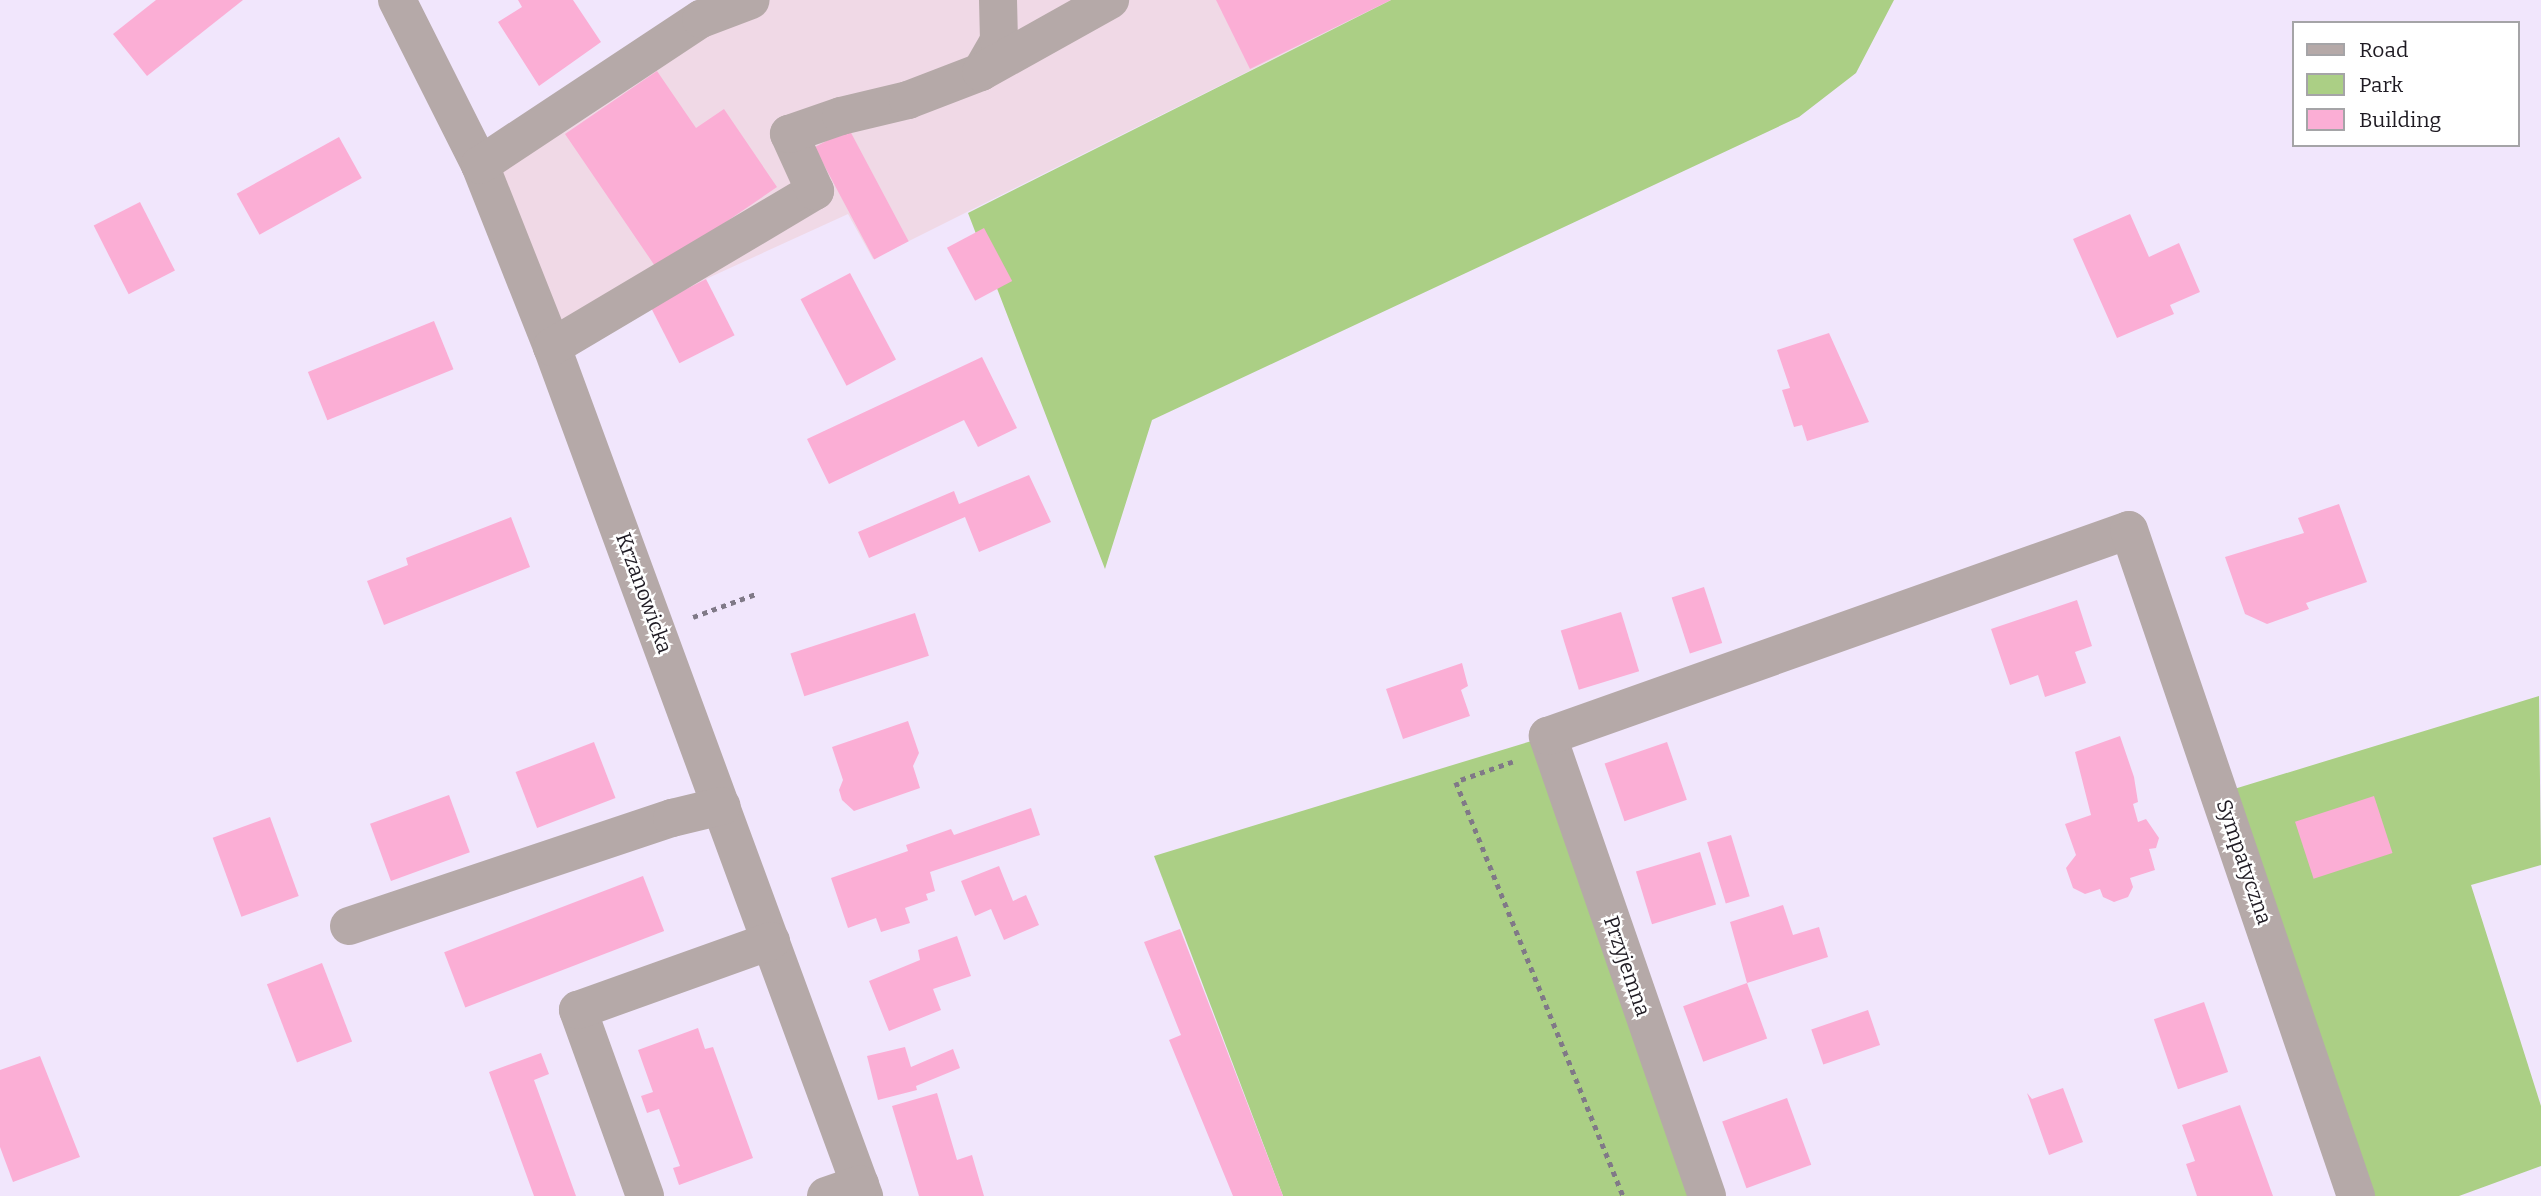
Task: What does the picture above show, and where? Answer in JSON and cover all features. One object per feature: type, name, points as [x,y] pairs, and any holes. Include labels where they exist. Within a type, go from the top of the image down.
[{"type":"street","name":"Krzanowicka","points":[[397,0],[480,165],[552,347],[771,941],[850,1192]]},
{"type":"street","points":[[480,165],[701,19],[751,0]]},
{"type":"street","points":[[981,72],[999,41],[998,0]]},
{"type":"street","points":[[552,347],[814,191],[789,134],[841,116],[908,100],[981,72],[1110,0]]},
{"type":"street","name":"Sympatyczna","points":[[1550,742],[2129,530],[2356,1196]]},
{"type":"street","name":"Przyjemna","points":[[1550,742],[1707,1196]]},
{"type":"street","points":[[349,926],[672,818],[722,806]]},
{"type":"street","points":[[645,1196],[578,1010],[771,941]]},
{"type":"path","points":[[686,620],[756,594]]},
{"type":"path","points":[[1550,742],[1456,782],[1623,1196]]},
{"type":"shaded area","points":[[751,0],[1391,0],[873,259],[848,214],[706,279],[557,359],[480,165]]},
{"type":"green space","points":[[1391,0],[1894,0],[1856,73],[1799,117],[1152,420],[1105,569],[968,213]]},
{"type":"green space","points":[[2539,696],[2541,865],[2471,885],[2541,1106],[2541,1166],[2459,1196],[2356,1196],[2221,793]]},
{"type":"green space","points":[[1548,736],[1707,1196],[1283,1196],[1154,856]]},
{"type":"building","points":[[156,0],[243,0],[147,76],[113,34]]},
{"type":"building","points":[[518,0],[573,0],[601,42],[539,86],[498,22],[522,7]]},
{"type":"building","points":[[1216,0],[1391,0],[1250,69]]},
{"type":"building","points":[[657,71],[696,128],[724,109],[777,187],[657,269],[565,134]]},
{"type":"building","points":[[849,129],[909,241],[874,259],[815,147]]},
{"type":"building","points":[[339,137],[362,178],[259,235],[237,194]]},
{"type":"building","points":[[140,202],[175,271],[129,294],[94,226]]},
{"type":"building","points":[[2130,214],[2149,257],[2179,243],[2200,292],[2170,305],[2174,314],[2117,338],[2073,239]]},
{"type":"building","points":[[984,228],[1012,281],[975,301],[947,248]]},
{"type":"building","points":[[850,273],[896,360],[847,386],[801,299]]},
{"type":"building","points":[[706,279],[735,335],[679,363],[651,307]]},
{"type":"building","points":[[434,321],[453,369],[327,420],[308,372]]},
{"type":"building","points":[[1829,333],[1869,422],[1807,441],[1802,425],[1794,427],[1782,390],[1790,388],[1777,350]]},
{"type":"building","points":[[982,357],[1017,428],[978,447],[964,420],[829,484],[807,439]]},
{"type":"building","points":[[1029,475],[1051,522],[979,552],[965,517],[869,558],[858,532],[954,491],[959,504]]},
{"type":"building","points":[[2339,504],[2367,582],[2306,603],[2309,609],[2267,624],[2245,614],[2225,557],[2304,533],[2298,518]]},
{"type":"building","points":[[511,517],[530,567],[384,625],[367,581],[408,565],[406,558]]},
{"type":"building","points":[[1704,587],[1722,643],[1690,654],[1672,598]]},
{"type":"building","points":[[2077,600],[2092,646],[2075,652],[2086,683],[2045,697],[2038,675],[2010,685],[1991,629]]},
{"type":"building","points":[[1621,612],[1639,671],[1579,690],[1561,630]]},
{"type":"building","points":[[915,613],[929,656],[804,696],[790,653]]},
{"type":"building","points":[[1462,663],[1468,686],[1461,690],[1470,716],[1403,739],[1386,689]]},
{"type":"building","points":[[908,721],[919,753],[913,766],[920,788],[854,811],[842,800],[839,790],[843,780],[832,747]]},
{"type":"building","points":[[2120,736],[2134,777],[2138,802],[2133,804],[2138,822],[2146,819],[2159,838],[2156,848],[2149,849],[2155,870],[2130,878],[2133,887],[2128,897],[2114,902],[2103,897],[2100,889],[2085,894],[2073,888],[2066,868],[2076,855],[2065,824],[2091,815],[2075,752]]},
{"type":"building","points":[[594,742],[616,798],[537,828],[516,772]]},
{"type":"building","points":[[1667,742],[1687,800],[1624,821],[1605,763]]},
{"type":"building","points":[[449,795],[470,852],[391,881],[370,824]]},
{"type":"building","points":[[2374,796],[2393,853],[2314,879],[2295,822]]},
{"type":"building","points":[[1031,808],[1040,835],[930,872],[935,891],[926,894],[928,900],[905,908],[910,923],[881,932],[876,918],[848,928],[831,878],[908,851],[906,845],[951,829],[954,835]]},
{"type":"building","points":[[270,817],[299,896],[241,917],[213,838]]},
{"type":"building","points":[[1731,835],[1750,896],[1726,904],[1707,842]]},
{"type":"building","points":[[1700,852],[1716,905],[1652,924],[1636,872]]},
{"type":"building","points":[[999,866],[1013,901],[1026,895],[1039,925],[1004,940],[991,909],[975,916],[961,881]]},
{"type":"building","points":[[643,876],[664,931],[465,1007],[444,952]]},
{"type":"building","points":[[1783,905],[1793,935],[1819,927],[1828,957],[1747,983],[1730,922]]},
{"type":"building","points":[[1180,929],[1283,1196],[1233,1196],[1169,1040],[1181,1035],[1144,942]]},
{"type":"building","points":[[957,936],[971,976],[933,989],[941,1010],[889,1031],[869,981],[920,960],[918,950]]},
{"type":"building","points":[[322,963],[352,1041],[297,1063],[267,984]]},
{"type":"building","points":[[1747,983],[1767,1038],[1703,1062],[1683,1006]]},
{"type":"building","points":[[2204,1002],[2228,1072],[2178,1089],[2154,1019]]},
{"type":"building","points":[[1868,1010],[1880,1045],[1823,1065],[1811,1030]]},
{"type":"building","points":[[698,1028],[705,1049],[713,1047],[753,1158],[679,1185],[673,1168],[680,1166],[659,1109],[647,1113],[641,1096],[653,1092],[638,1050]]},
{"type":"building","points":[[905,1047],[911,1067],[953,1049],[960,1068],[916,1086],[917,1090],[878,1100],[867,1056]]},
{"type":"building","points":[[541,1053],[549,1074],[534,1080],[576,1196],[534,1196],[489,1072]]},
{"type":"building","points":[[40,1056],[80,1157],[13,1182],[0,1147],[0,1070]]},
{"type":"building","points":[[2063,1088],[2083,1142],[2049,1155],[2027,1093],[2032,1099]]},
{"type":"building","points":[[937,1093],[957,1160],[972,1155],[984,1196],[919,1196],[892,1106]]},
{"type":"building","points":[[1787,1098],[1811,1165],[1746,1188],[1722,1122]]},
{"type":"building","points":[[2240,1105],[2273,1196],[2197,1196],[2186,1164],[2195,1161],[2182,1125]]}]
